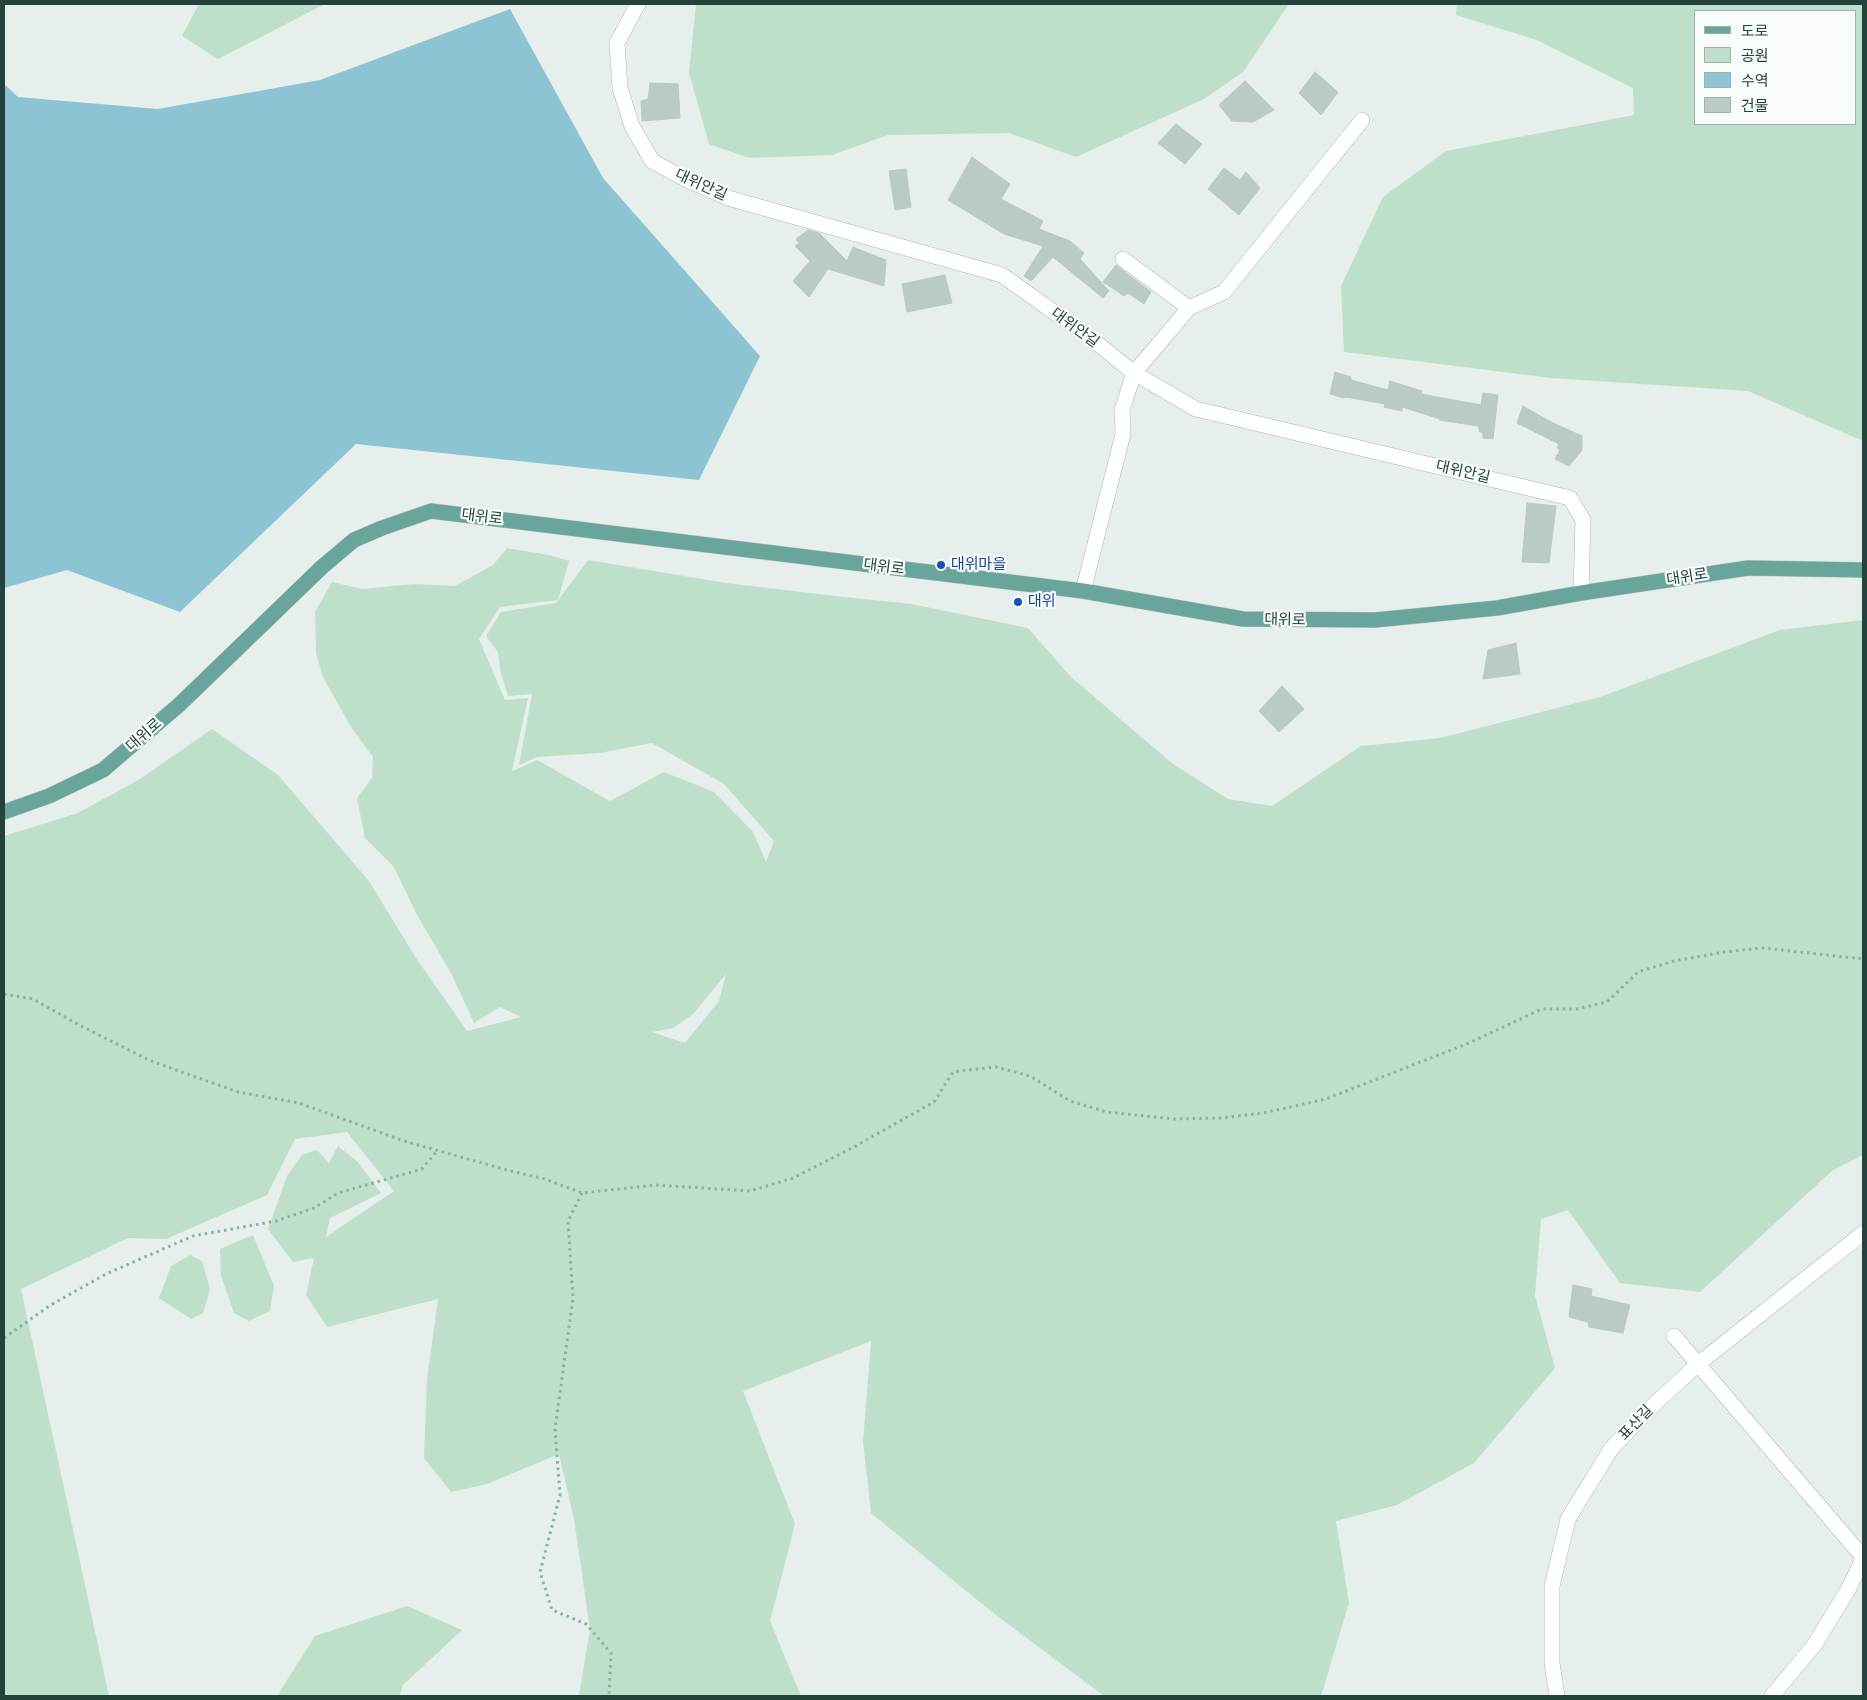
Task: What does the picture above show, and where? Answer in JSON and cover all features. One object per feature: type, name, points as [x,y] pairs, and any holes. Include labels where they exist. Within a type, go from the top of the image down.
[{"type":"main road","name":"대위로","points":[[4,812],[49,796],[104,770],[179,705],[322,567],[354,540],[431,511],[1083,591],[1243,619],[1375,620],[1497,608],[1581,593],[1748,568],[1863,570]]},
{"type":"street","name":"대위안길","points":[[638,4],[617,43],[620,88],[632,126],[652,161],[685,179],[728,198],[1002,275],[1134,372],[1196,409],[1570,498],[1583,520],[1581,593]]},
{"type":"street","points":[[1083,591],[1123,434],[1122,410],[1134,372],[1189,308],[1224,292],[1362,120]]},
{"type":"street","points":[[1123,259],[1189,308]]},
{"type":"street","name":"표산길","points":[[1557,1696],[1552,1663],[1552,1586],[1568,1519],[1611,1449],[1644,1413],[1698,1364],[1863,1233]]},
{"type":"street","points":[[1674,1336],[1863,1558],[1848,1588],[1815,1644],[1772,1696]]},
{"type":"path","points":[[4,994],[33,999],[97,1034],[160,1064],[238,1092],[299,1103],[404,1141],[545,1179],[582,1193],[655,1185],[750,1191],[793,1178],[852,1148],[934,1102],[953,1072],[996,1067],[1030,1076],[1070,1101],[1107,1112],[1174,1119],[1220,1118],[1263,1113],[1326,1099],[1469,1043],[1542,1009],[1577,1009],[1607,1002],[1638,972],[1674,961],[1724,952],[1763,948],[1863,959]]},
{"type":"path","points":[[4,1338],[49,1306],[106,1274],[193,1236],[276,1220],[314,1208],[338,1193],[422,1169],[438,1150]]},
{"type":"path","points":[[582,1193],[568,1222],[574,1298],[555,1429],[560,1495],[540,1572],[552,1610],[586,1624],[611,1653],[609,1696]]},
{"type":"green space","points":[[199,4],[325,4],[218,59],[182,36]]},
{"type":"green space","points":[[696,4],[1289,4],[1243,72],[1204,99],[1076,157],[1009,133],[888,135],[832,155],[749,158],[709,144],[689,73]]},
{"type":"green space","points":[[1457,4],[1863,4],[1863,441],[1748,391],[1551,378],[1344,352],[1341,286],[1383,197],[1446,151],[1634,115],[1633,88],[1537,40],[1456,15]]},
{"type":"green space","points":[[507,548],[549,555],[569,561],[558,600],[500,607],[479,639],[505,700],[528,698],[512,771],[537,760],[610,801],[664,772],[714,792],[753,832],[766,862],[774,841],[724,784],[652,743],[600,753],[537,757],[519,765],[532,694],[508,696],[500,670],[498,652],[486,636],[501,612],[556,603],[588,560],[726,583],[912,604],[1028,628],[1071,677],[1173,764],[1228,799],[1272,806],[1361,746],[1440,738],[1600,697],[1780,630],[1863,620],[1863,1155],[1833,1170],[1700,1292],[1620,1283],[1568,1210],[1541,1219],[1535,1296],[1555,1368],[1474,1463],[1397,1505],[1336,1521],[1349,1603],[1321,1696],[1104,1696],[992,1612],[871,1513],[863,1442],[871,1341],[743,1391],[795,1524],[770,1621],[801,1696],[579,1696],[590,1629],[574,1519],[559,1454],[487,1484],[451,1492],[424,1458],[427,1379],[438,1299],[327,1327],[306,1295],[314,1258],[293,1262],[268,1229],[287,1176],[302,1155],[317,1150],[329,1163],[338,1146],[358,1162],[381,1193],[330,1218],[326,1237],[394,1191],[347,1132],[295,1139],[267,1195],[166,1239],[128,1238],[21,1289],[109,1696],[4,1696],[4,836],[78,813],[140,779],[212,729],[278,775],[369,881],[416,958],[467,1031],[521,1017],[500,1007],[474,1023],[452,975],[416,913],[394,867],[365,838],[357,798],[372,778],[373,757],[351,727],[323,677],[316,653],[315,612],[332,582],[362,589],[414,584],[455,586],[493,565]],"holes":[[[726,974],[719,1001],[685,1043],[652,1032],[673,1028],[693,1014]]]},
{"type":"green space","points":[[253,1235],[274,1286],[270,1311],[249,1321],[234,1313],[221,1276],[220,1249]]},
{"type":"green space","points":[[190,1255],[202,1261],[210,1289],[203,1313],[191,1319],[159,1298],[171,1266]]},
{"type":"green space","points":[[407,1606],[462,1630],[403,1685],[399,1696],[279,1696],[280,1691],[315,1636]]},
{"type":"water","points":[[510,9],[603,178],[760,356],[699,480],[356,444],[180,612],[67,570],[4,588],[4,84],[18,97],[158,109],[320,80]]},
{"type":"building","points":[[1315,72],[1338,92],[1321,115],[1299,93]]},
{"type":"building","points":[[1245,81],[1274,110],[1253,122],[1232,121],[1219,105]]},
{"type":"building","points":[[650,83],[678,84],[680,118],[642,121],[641,101],[648,99]]},
{"type":"building","points":[[1176,124],[1202,144],[1185,164],[1158,143]]},
{"type":"building","points":[[972,157],[1010,184],[1001,199],[1043,221],[1039,229],[1070,241],[1084,253],[1080,259],[1109,291],[1103,298],[1053,257],[1031,281],[1024,276],[1043,246],[1004,234],[948,200]]},
{"type":"building","points":[[1224,168],[1240,180],[1246,172],[1260,188],[1239,215],[1208,189]]},
{"type":"building","points":[[906,169],[911,207],[895,210],[889,171]]},
{"type":"building","points":[[808,230],[819,233],[847,261],[853,247],[886,260],[884,286],[828,269],[809,297],[793,281],[810,261],[795,246],[799,243],[796,239]]},
{"type":"building","points":[[1116,265],[1151,292],[1144,304],[1128,293],[1124,296],[1103,282]]},
{"type":"building","points":[[945,275],[952,303],[907,312],[902,284]]},
{"type":"building","points":[[1335,372],[1351,377],[1351,380],[1388,390],[1390,381],[1422,391],[1421,394],[1481,405],[1483,393],[1498,395],[1493,439],[1483,438],[1483,433],[1480,432],[1478,426],[1439,420],[1402,407],[1402,411],[1384,407],[1385,404],[1330,394]]},
{"type":"building","points":[[1523,406],[1551,422],[1582,436],[1582,450],[1569,466],[1555,459],[1560,450],[1557,448],[1559,444],[1517,423]]},
{"type":"building","points":[[1527,503],[1556,506],[1549,563],[1522,562]]},
{"type":"building","points":[[1516,643],[1520,674],[1483,679],[1488,650]]},
{"type":"building","points":[[1282,686],[1304,709],[1279,732],[1259,711]]},
{"type":"building","points":[[1573,1285],[1592,1289],[1591,1296],[1630,1305],[1623,1333],[1589,1327],[1588,1322],[1569,1317]]},
{"type":"place","name":"대위마을","points":[[941,565]]},
{"type":"place","name":"대위","points":[[1018,602]]}]
